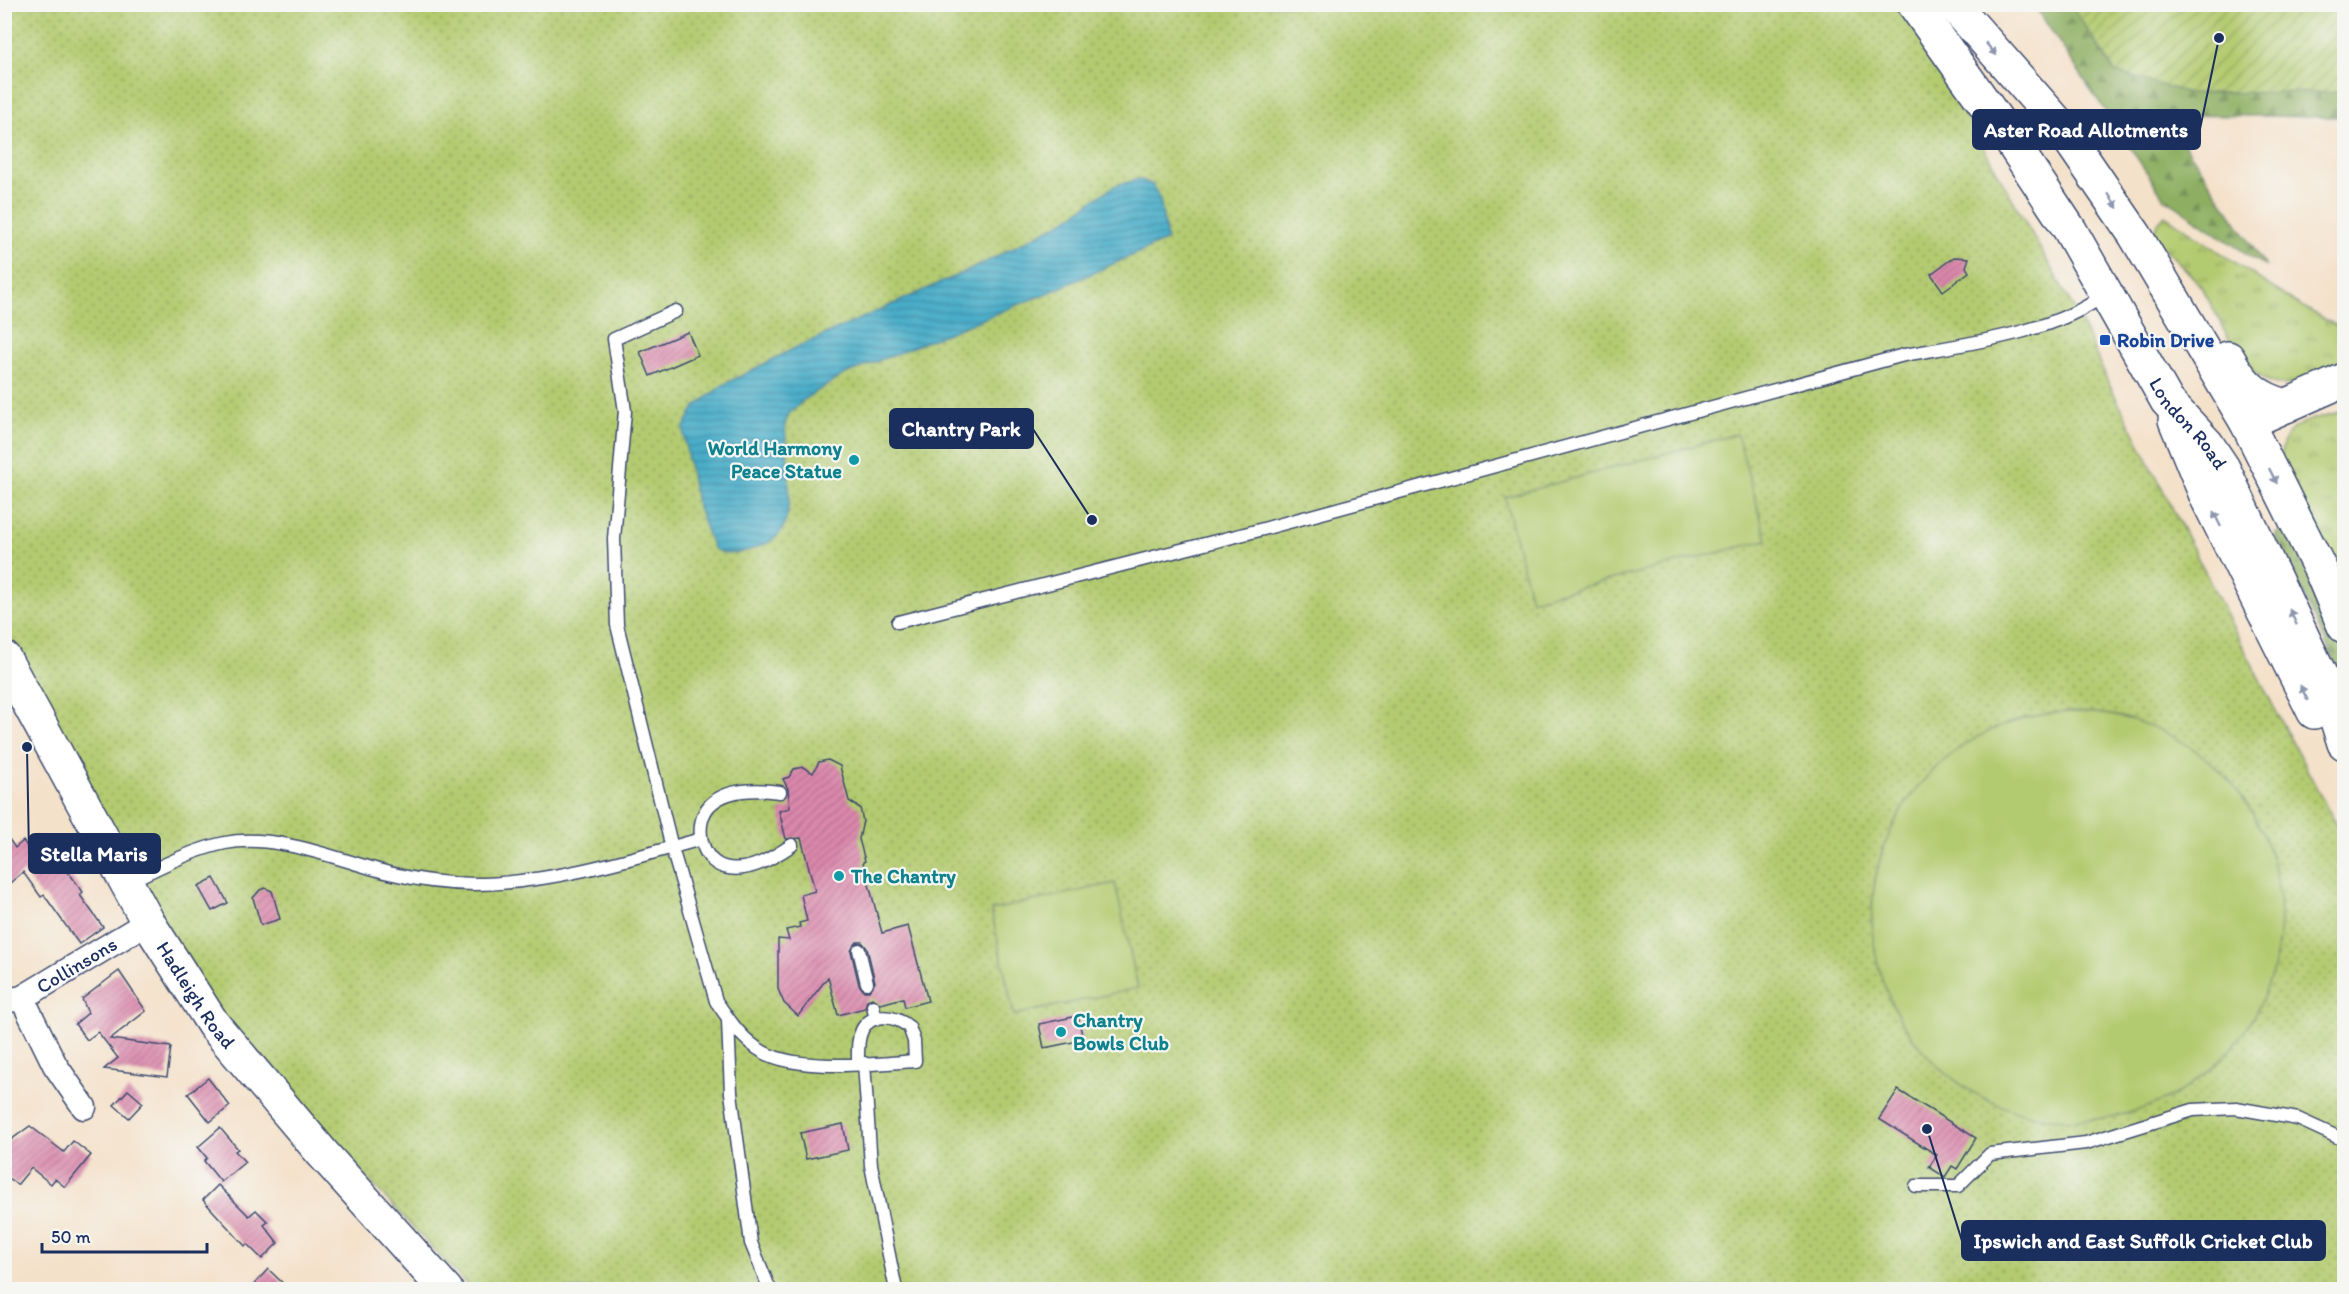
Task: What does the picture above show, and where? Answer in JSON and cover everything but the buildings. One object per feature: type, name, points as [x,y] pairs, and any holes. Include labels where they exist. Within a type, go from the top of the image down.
[{"type":"main road","name":"London Road","points":[[1914,4],[2012,142],[2107,292],[2167,401],[2207,444],[2223,468],[2327,689],[2344,743]]},
{"type":"main road","points":[[1953,4],[2061,127],[2142,246],[2247,423],[2321,571],[2344,626]]},
{"type":"main road","points":[[2142,246],[2183,286],[2219,340],[2240,380],[2257,394],[2286,406]]},
{"type":"main road","points":[[2207,444],[2247,423],[2344,380]]},
{"type":"main road","points":[[2167,401],[2201,486],[2244,574],[2324,732],[2344,762]]},
{"type":"main road","name":"Hadleigh Road","points":[[4,658],[148,922],[213,1024],[323,1154],[446,1290]]},
{"type":"street","name":"Collinsons","points":[[13,1000],[148,922]]},
{"type":"street","points":[[13,1000],[84,1107]]},
{"type":"lane","points":[[898,622],[1252,532],[1904,355],[1988,340],[2064,317],[2107,292]]},
{"type":"lane","points":[[676,311],[614,339],[625,411],[614,539],[617,625],[712,1005],[753,1046],[778,1058],[800,1062],[861,1063],[915,1060],[914,1041],[909,1027],[891,1017],[875,1012],[862,1030],[861,1063],[871,1165],[896,1290]]},
{"type":"lane","points":[[780,792],[759,789],[721,798],[710,805],[703,815],[701,839],[704,848],[714,861],[731,867],[764,861],[792,844]]},
{"type":"lane","points":[[127,883],[195,853],[224,843],[252,841],[285,846],[391,874],[430,881],[475,884],[530,879],[672,848],[701,839]]},
{"type":"lane","points":[[859,950],[867,983]]},
{"type":"lane","points":[[728,1020],[731,1093],[751,1243],[770,1290]]},
{"type":"lane","points":[[1916,1186],[1958,1186],[1990,1155],[2086,1143],[2193,1110],[2236,1108],[2298,1119],[2344,1140]]},
{"type":"green space","points":[[4,5],[1903,5],[2080,319],[2108,382],[2282,723],[2344,839],[2344,1289],[471,1289],[272,1077],[213,1024],[5,658]]},
{"type":"green space","points":[[2034,5],[2089,5],[2344,82],[2344,117],[2165,115],[2266,267],[2164,198]]},
{"type":"green space","points":[[2071,5],[2344,5],[2344,92],[2189,93],[2115,72]]},
{"type":"green space","points":[[2165,215],[2289,299],[2344,330],[2344,364],[2293,384],[2276,384],[2260,377],[2236,350],[2196,280],[2153,237],[2155,228]]},
{"type":"green space","points":[[2344,411],[2344,596],[2282,458],[2286,436],[2293,429],[2311,420]]},
{"type":"green space","points":[[1737,434],[1767,540],[1531,600],[1505,497]]},
{"type":"green space","points":[[2293,525],[2344,631],[2344,682],[2275,534]]},
{"type":"green space","points":[[2076,712],[2116,716],[2154,728],[2189,746],[2220,772],[2246,803],[2264,838],[2276,876],[2280,916],[2276,956],[2264,994],[2246,1029],[2220,1060],[2189,1086],[2154,1104],[2116,1116],[2076,1120],[2036,1116],[1998,1104],[1963,1086],[1932,1060],[1906,1029],[1888,994],[1876,956],[1872,916],[1876,876],[1888,838],[1906,803],[1932,772],[1963,746],[1998,728],[2036,716]]},
{"type":"green space","points":[[1115,883],[1138,988],[1014,1015],[991,910]]},
{"type":"water","points":[[1139,179],[1153,185],[1160,200],[1167,240],[1050,292],[843,375],[806,398],[788,415],[785,425],[789,506],[783,528],[777,536],[759,547],[735,553],[717,551],[713,548],[696,502],[684,437],[684,427],[695,407],[723,385],[795,348],[976,267],[1064,221],[1114,186]]},
{"type":"place","name":"Aster Road Allotments","points":[[2219,38]]},
{"type":"place","name":"Robin Drive","points":[[2105,340]]},
{"type":"place","name":"World Harmony Peace Statue","points":[[854,460]]},
{"type":"place","name":"Chantry Park","points":[[1092,520]]},
{"type":"place","name":"Stella Maris","points":[[27,747]]},
{"type":"place","name":"The Chantry","points":[[839,876]]},
{"type":"place","name":"Chantry Bowls Club","points":[[1061,1032]]},
{"type":"place","name":"Ipswich and East Suffolk Cricket Club","points":[[1927,1129]]}]
